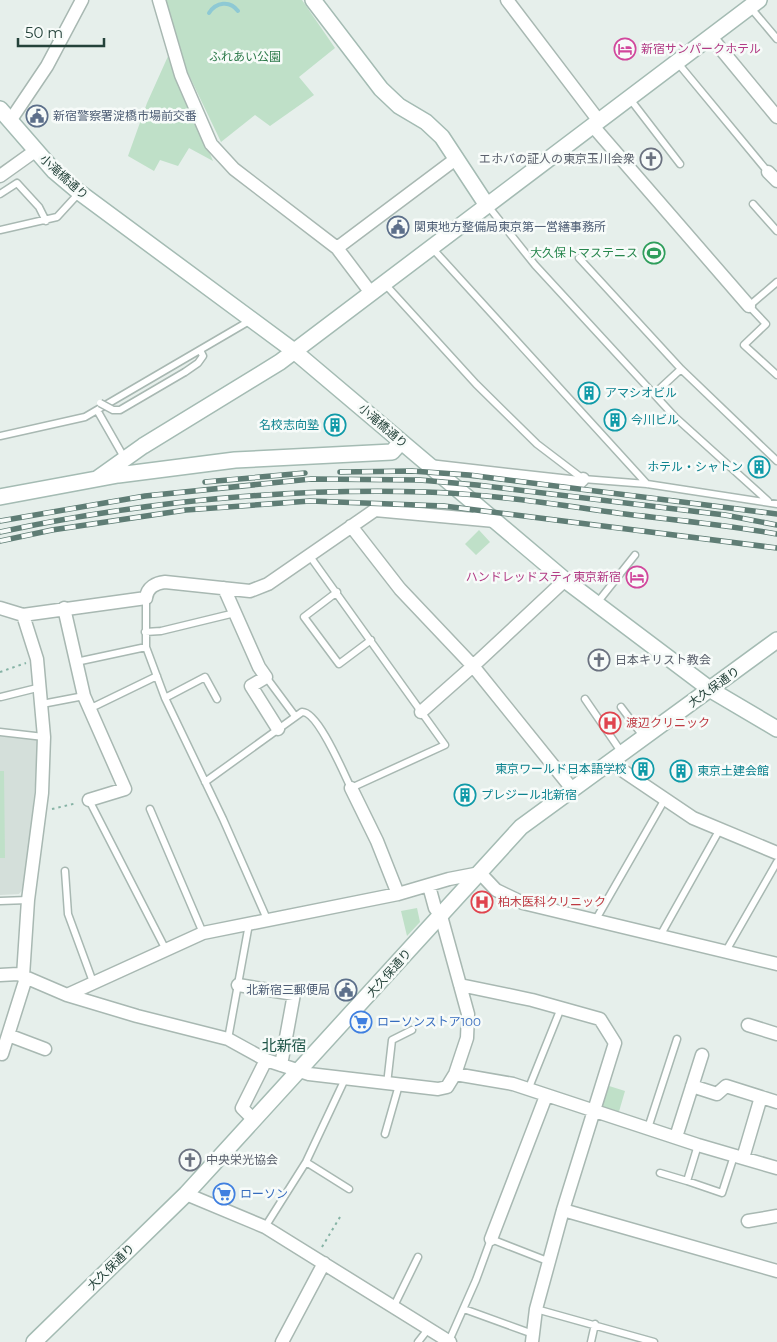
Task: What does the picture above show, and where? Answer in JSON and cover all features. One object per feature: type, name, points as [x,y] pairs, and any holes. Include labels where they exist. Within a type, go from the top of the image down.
[{"type":"street","points":[[159,0],[182,75],[211,144],[234,169],[337,248],[372,293]]},
{"type":"street","points":[[313,0],[381,89],[399,106],[431,126],[457,158],[486,204]]},
{"type":"street","points":[[506,0],[595,123],[749,306]]},
{"type":"street","points":[[10,121],[48,66],[78,2]]},
{"type":"street","points":[[98,478],[294,351],[754,3]]},
{"type":"street","points":[[711,37],[777,117]]},
{"type":"street","name":"小滝橋通り","points":[[0,109],[54,171],[79,192],[294,351],[565,580],[711,690],[777,729]]},
{"type":"street","points":[[0,176],[35,151]]},
{"type":"street","points":[[337,248],[457,158]]},
{"type":"street","points":[[0,497],[98,478],[235,460],[392,452],[402,442]]},
{"type":"street","points":[[429,466],[579,483],[583,479]]},
{"type":"street","points":[[0,608],[23,615],[146,598],[148,590],[154,585],[165,582],[250,591],[268,584],[375,510],[495,521]]},
{"type":"street","points":[[352,526],[400,589],[473,666],[573,790]]},
{"type":"street","points":[[421,712],[565,580]]},
{"type":"street","points":[[224,588],[259,667],[266,677],[251,686],[278,729]]},
{"type":"street","points":[[64,608],[84,696],[125,789],[89,800]]},
{"type":"street","points":[[2,1054],[8,1035],[11,1008],[24,977],[28,900],[40,812],[44,737],[41,686],[37,659],[23,615]]},
{"type":"street","name":"大久保通り","points":[[34,1342],[186,1194],[521,827],[777,640]]},
{"type":"street","points":[[616,758],[665,799],[693,818],[777,853]]},
{"type":"street","points":[[351,788],[377,841],[398,894]]},
{"type":"street","points":[[67,995],[203,933],[398,894],[448,879],[480,872],[496,890],[523,903],[777,964]]},
{"type":"street","points":[[0,975],[18,974],[67,995],[136,1016],[228,1039],[266,1060],[309,1074],[345,1080],[447,1088],[455,1074],[467,1038],[468,1014],[441,916],[435,908],[429,886]]},
{"type":"street","points":[[238,985],[294,994],[281,1065]]},
{"type":"street","points":[[460,985],[532,1000],[600,1019],[616,1043],[563,1210],[536,1309],[532,1338]]},
{"type":"street","points":[[748,1025],[777,1034]]},
{"type":"street","points":[[8,1035],[38,1042]]},
{"type":"street","points":[[676,1137],[702,1055]]},
{"type":"street","points":[[254,1120],[242,1108],[266,1060]]},
{"type":"street","points":[[455,1074],[493,1080],[528,1090],[698,1145],[777,1168]]},
{"type":"street","points":[[692,1086],[717,1094],[726,1086],[777,1102]]},
{"type":"street","points":[[491,1239],[546,1096]]},
{"type":"street","points":[[738,1157],[761,1097]]},
{"type":"street","points":[[186,1194],[265,1227],[449,1341]]},
{"type":"street","points":[[563,1210],[777,1271]]},
{"type":"street","points":[[748,1221],[777,1216]]},
{"type":"street","points":[[282,1342],[320,1260]]},
{"type":"lane","points":[[754,3],[777,38]]},
{"type":"lane","points":[[677,62],[773,177]]},
{"type":"lane","points":[[629,98],[680,164]]},
{"type":"lane","points":[[0,194],[18,183],[28,192],[46,221]]},
{"type":"lane","points":[[0,230],[57,218],[79,192]]},
{"type":"lane","points":[[486,204],[535,265],[675,417],[769,502]]},
{"type":"lane","points":[[752,204],[777,231]]},
{"type":"lane","points":[[431,247],[647,484]]},
{"type":"lane","points":[[579,258],[681,369],[777,461]]},
{"type":"lane","points":[[777,282],[749,306],[766,324],[744,345],[777,375]]},
{"type":"lane","points":[[384,283],[476,384],[530,438],[583,479],[647,484],[777,504]]},
{"type":"lane","points":[[0,436],[85,417],[98,407],[252,320]]},
{"type":"lane","points":[[98,407],[120,410],[202,360],[203,356],[200,350]]},
{"type":"lane","points":[[654,394],[681,369]]},
{"type":"lane","points":[[98,407],[125,459]]},
{"type":"lane","points":[[205,782],[295,716],[306,712],[323,732],[351,788],[444,745],[309,555]]},
{"type":"lane","points":[[597,604],[635,555]]},
{"type":"lane","points":[[337,592],[304,617],[339,664],[371,640]]},
{"type":"lane","points":[[146,598],[146,647],[165,698],[224,819],[267,920]]},
{"type":"lane","points":[[145,632],[161,632],[235,613]]},
{"type":"lane","points":[[75,662],[146,647]]},
{"type":"lane","points":[[89,709],[157,676]]},
{"type":"lane","points":[[165,698],[205,677],[217,699]]},
{"type":"lane","points":[[266,677],[295,716]]},
{"type":"lane","points":[[1,697],[41,686]]},
{"type":"lane","points":[[42,704],[84,696]]},
{"type":"lane","points":[[585,699],[616,758]]},
{"type":"lane","points":[[621,707],[644,737]]},
{"type":"lane","points":[[0,732],[44,737]]},
{"type":"lane","points":[[595,921],[665,799]]},
{"type":"lane","points":[[89,800],[166,950]]},
{"type":"lane","points":[[150,809],[203,933]]},
{"type":"lane","points":[[660,936],[720,830]]},
{"type":"lane","points":[[726,951],[777,862]]},
{"type":"lane","points":[[65,871],[68,914],[93,982]]},
{"type":"lane","points":[[0,901],[28,900]]},
{"type":"lane","points":[[228,1039],[249,923]]},
{"type":"lane","points":[[528,1090],[561,1008]]},
{"type":"lane","points":[[385,1134],[393,1084],[392,1040],[412,1030]]},
{"type":"lane","points":[[648,1128],[677,1039]]},
{"type":"lane","points":[[265,1227],[306,1162],[345,1080]]},
{"type":"lane","points":[[687,1181],[698,1145]]},
{"type":"lane","points":[[660,1173],[722,1193],[738,1157]]},
{"type":"lane","points":[[306,1162],[348,1188]]},
{"type":"lane","points":[[449,1341],[464,1309],[491,1239],[550,1262]]},
{"type":"lane","points":[[393,1308],[418,1257]]},
{"type":"lane","points":[[464,1309],[532,1338]]},
{"type":"lane","points":[[536,1309],[654,1342]]},
{"type":"lane","points":[[591,1342],[595,1324]]},
{"type":"lane","points":[[418,1342],[429,1328]]},
{"type":"path","points":[[0,672],[37,659]]},
{"type":"path","points":[[40,812],[89,800]]},
{"type":"path","points":[[320,1260],[340,1217]]},
{"type":"shaded area","points":[[0,736],[39,740],[26,885],[19,894],[0,895]]},
{"type":"green space","name":"ふれあい公園","points":[[166,0],[302,0],[335,48],[299,77],[314,95],[270,126],[255,115],[221,142],[187,71]]},
{"type":"green space","points":[[169,54],[213,161],[189,148],[178,166],[160,160],[154,171],[128,156],[147,103]]},
{"type":"green space","points":[[479,530],[490,542],[476,555],[465,544]]},
{"type":"green space","points":[[0,771],[4,771],[5,858],[0,858]]},
{"type":"green space","points":[[417,908],[420,922],[407,936],[401,911]]},
{"type":"green space","points":[[606,1085],[625,1091],[618,1115],[598,1108]]},
{"type":"waterway","points":[[209,13],[215,6],[223,4],[231,5],[238,11]]},
{"type":"railway","points":[[340,472],[412,471],[469,475],[777,514]]},
{"type":"railway","points":[[205,482],[305,473]]},
{"type":"railway","points":[[0,521],[145,496],[311,479],[420,480],[477,485],[725,515],[777,525]]},
{"type":"railway","points":[[0,532],[106,513],[212,499],[319,492],[372,491],[451,493],[501,497],[777,534]]},
{"type":"railway","points":[[0,541],[52,530],[186,510],[310,501],[444,506],[777,548]]},
{"type":"place","name":"新宿サンパークホテル","points":[[625,49]]},
{"type":"place","name":"新宿警察署淀橋市場前交番","points":[[37,116]]},
{"type":"place","name":"エホバの証人の東京玉川会衆","points":[[651,159]]},
{"type":"place","name":"関東地方整備局東京第一営繕事務所","points":[[398,227]]},
{"type":"place","name":"大久保トマステニス","points":[[654,253]]},
{"type":"place","name":"アマシオビル","points":[[589,393]]},
{"type":"place","name":"今川ビル","points":[[615,420]]},
{"type":"place","name":"名校志向塾","points":[[335,425]]},
{"type":"place","name":"ホテル・シャトン","points":[[759,467]]},
{"type":"place","name":"ハンドレッドスティ東京新宿","points":[[637,577]]},
{"type":"place","name":"日本キリスト教会","points":[[599,660]]},
{"type":"place","name":"渡辺クリニック","points":[[610,723]]},
{"type":"place","name":"東京ワールド日本語学校","points":[[643,769]]},
{"type":"place","name":"東京土建会館","points":[[681,771]]},
{"type":"place","name":"プレジール北新宿","points":[[465,795]]},
{"type":"place","name":"柏木医科クリニック","points":[[482,902]]},
{"type":"place","name":"北新宿三郵便局","points":[[346,990]]},
{"type":"place","name":"ローソンストア100","points":[[361,1022]]},
{"type":"place","name":"中央栄光協会","points":[[190,1160]]},
{"type":"place","name":"ローソン","points":[[224,1194]]},
{"type":"district","name":"北新宿","points":[[284,1046]]}]
